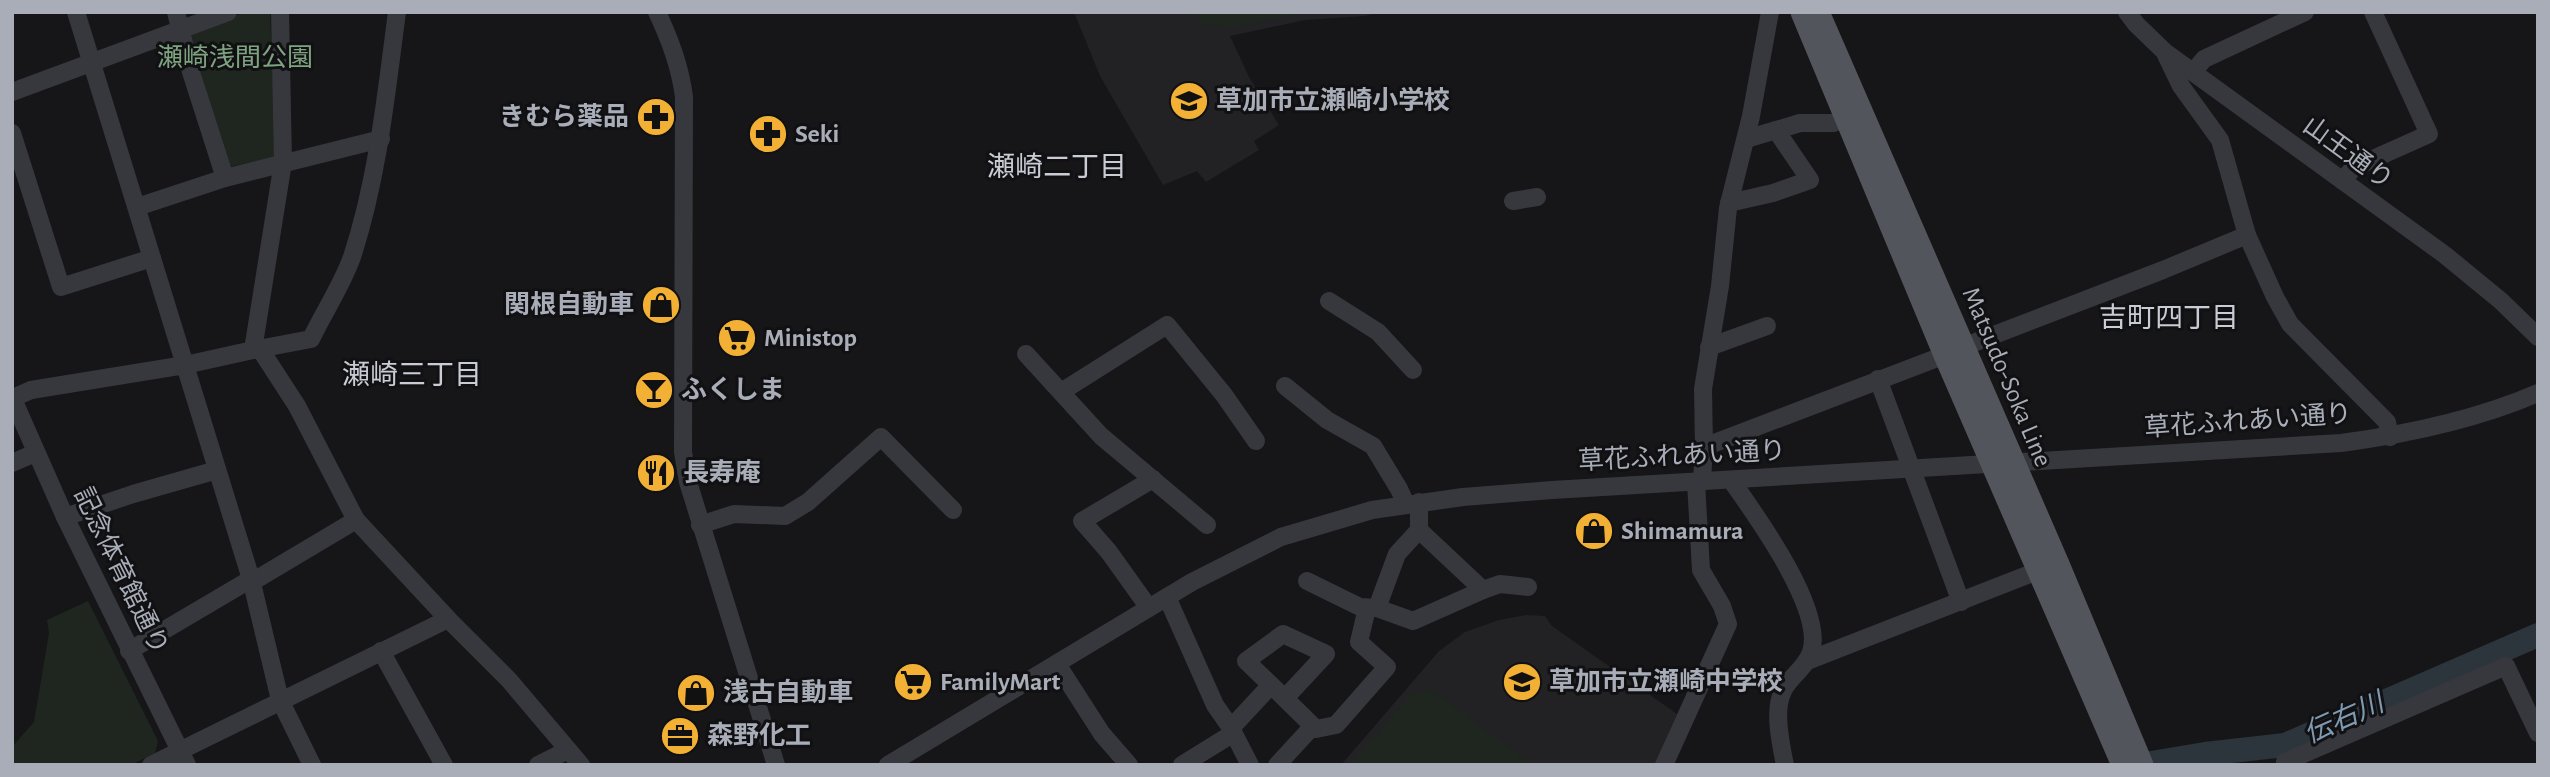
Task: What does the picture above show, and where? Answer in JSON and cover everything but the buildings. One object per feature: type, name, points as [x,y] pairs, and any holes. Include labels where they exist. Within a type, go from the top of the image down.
[{"type":"main road","name":"Matsudo-Soka Line","points":[[1801,12],[1846,118],[1954,351],[2129,756]]},
{"type":"main road","name":"Matsudo-Soka Line","points":[[1818,12],[1954,351]]},
{"type":"main road","name":"Matsudo-Soka Line","points":[[2003,463],[2040,570],[2129,756]]},
{"type":"street","points":[[76,12],[252,580],[280,700],[312,765]]},
{"type":"street","points":[[12,92],[92,64],[178,21],[228,12]]},
{"type":"street","points":[[280,12],[283,163],[257,349],[297,406],[356,520],[509,680],[581,765]]},
{"type":"street","points":[[12,397],[31,390],[185,365],[311,339],[351,260],[368,200],[381,139],[397,12]]},
{"type":"street","points":[[657,12],[677,61],[684,97],[684,452],[688,482],[776,765]]},
{"type":"street","points":[[1664,765],[1728,624],[1722,606],[1701,570],[1699,481],[1704,447],[1703,389],[1720,286],[1729,203],[1746,139],[1770,12]]},
{"type":"street","name":"山王通り","points":[[2127,12],[2165,52],[2480,283],[2538,337]]},
{"type":"street","points":[[2193,72],[2204,59],[2305,12]]},
{"type":"street","points":[[2343,181],[2353,168],[2429,134],[2373,12]]},
{"type":"street","points":[[178,21],[225,178]]},
{"type":"street","points":[[2165,52],[2181,86],[2220,140],[2247,235],[2290,324],[2387,422],[2390,437]]},
{"type":"street","points":[[1746,139],[1800,122],[1833,124],[1846,118]]},
{"type":"street","points":[[1729,203],[1773,193],[1810,180],[1776,130]]},
{"type":"street","points":[[12,133],[61,287],[152,258]]},
{"type":"street","points":[[136,207],[225,178],[381,139]]},
{"type":"street","points":[[1513,201],[1537,197]]},
{"type":"street","points":[[1704,447],[2247,235]]},
{"type":"street","points":[[1329,301],[1378,332],[1413,370]]},
{"type":"street","points":[[1061,393],[1167,325],[1224,395],[1256,441]]},
{"type":"street","points":[[1709,347],[1767,326]]},
{"type":"street","points":[[1026,354],[1101,436],[1207,525]]},
{"type":"street","points":[[1878,379],[1961,602]]},
{"type":"street","points":[[1285,386],[1327,420],[1373,446],[1399,489],[1412,503],[1419,530],[1483,590]]},
{"type":"street","name":"草花ふれあい通り","points":[[888,765],[1231,561],[1281,537],[1336,519],[1412,503],[1475,496],[2341,443],[2390,437],[2475,416],[2538,393]]},
{"type":"street","name":"記念体育館通り","points":[[12,397],[65,517],[183,758]]},
{"type":"street","points":[[700,525],[734,514],[785,516],[818,494],[881,437],[953,510]]},
{"type":"street","points":[[12,463],[36,453]]},
{"type":"street","points":[[65,517],[217,470]]},
{"type":"street","points":[[1149,608],[1109,552],[1082,521],[1153,479]]},
{"type":"street","points":[[1731,480],[1774,541],[1802,597],[1812,631],[1812,649],[1807,661],[1783,690],[1779,735],[1785,765]]},
{"type":"street","points":[[129,651],[356,520]]},
{"type":"street","points":[[1286,697],[1326,654],[1283,634],[1246,661],[1316,729],[1336,725],[1387,667],[1359,642],[1397,554],[1419,530]]},
{"type":"street","points":[[1807,661],[2040,570]]},
{"type":"street","points":[[1307,581],[1360,607],[1413,621],[1500,584],[1528,587]]},
{"type":"street","points":[[1167,597],[1215,705],[1250,765]]},
{"type":"street","points":[[151,765],[183,758],[280,700],[448,619]]},
{"type":"street","points":[[381,651],[444,765]]},
{"type":"street","points":[[1057,664],[1102,734],[1129,765]]},
{"type":"street","points":[[2286,765],[2285,762],[2506,666],[2538,733]]},
{"type":"street","points":[[1182,765],[1232,731],[1271,685]]},
{"type":"street","points":[[1277,765],[1314,726]]},
{"type":"street","points":[[538,765],[568,750]]},
{"type":"shaded area","name":"草加市立瀬崎小学校","points":[[1074,12],[1382,12],[1364,16],[1305,20],[1230,36],[1249,77],[1279,125],[1254,141],[1259,150],[1206,182],[1197,171],[1163,185],[1100,76]]},
{"type":"shaded area","name":"草加市立瀬崎中学校","points":[[1526,615],[1545,616],[1552,626],[1677,714],[1655,765],[1341,765],[1439,651],[1465,632],[1499,620]]},
{"type":"green space","name":"瀬崎浅間公園","points":[[245,12],[270,12],[276,157],[229,167],[189,33]]},
{"type":"green space","points":[[1195,12],[1335,12],[1302,13],[1230,28],[1211,23],[1201,27]]},
{"type":"green space","points":[[88,601],[158,741],[155,753],[131,765],[12,765],[12,747],[34,722],[49,633],[47,620]]},
{"type":"green space","points":[[1430,690],[1534,765],[1351,765],[1412,693]]},
{"type":"waterway","name":"伝右川","points":[[2139,765],[2285,745],[2538,635]]},
{"type":"place","name":"草加市立瀬崎小学校","points":[[1189,101]]},
{"type":"place","name":"きむら薬品","points":[[656,117]]},
{"type":"place","name":"Seki","points":[[768,134]]},
{"type":"place","name":"関根自動車","points":[[661,305]]},
{"type":"place","name":"Ministop","points":[[737,338]]},
{"type":"place","name":"ふくしま","points":[[654,390]]},
{"type":"place","name":"長寿庵","points":[[656,473]]},
{"type":"place","name":"Shimamura","points":[[1594,531]]},
{"type":"place","name":"FamilyMart","points":[[913,682]]},
{"type":"place","name":"草加市立瀬崎中学校","points":[[1522,682]]},
{"type":"place","name":"浅古自動車","points":[[696,693]]},
{"type":"place","name":"森野化工","points":[[680,736]]},
{"type":"district","name":"瀬崎二丁目","points":[[1057,168]]},
{"type":"district","name":"吉町四丁目","points":[[2169,319]]},
{"type":"district","name":"瀬崎三丁目","points":[[412,376]]}]
